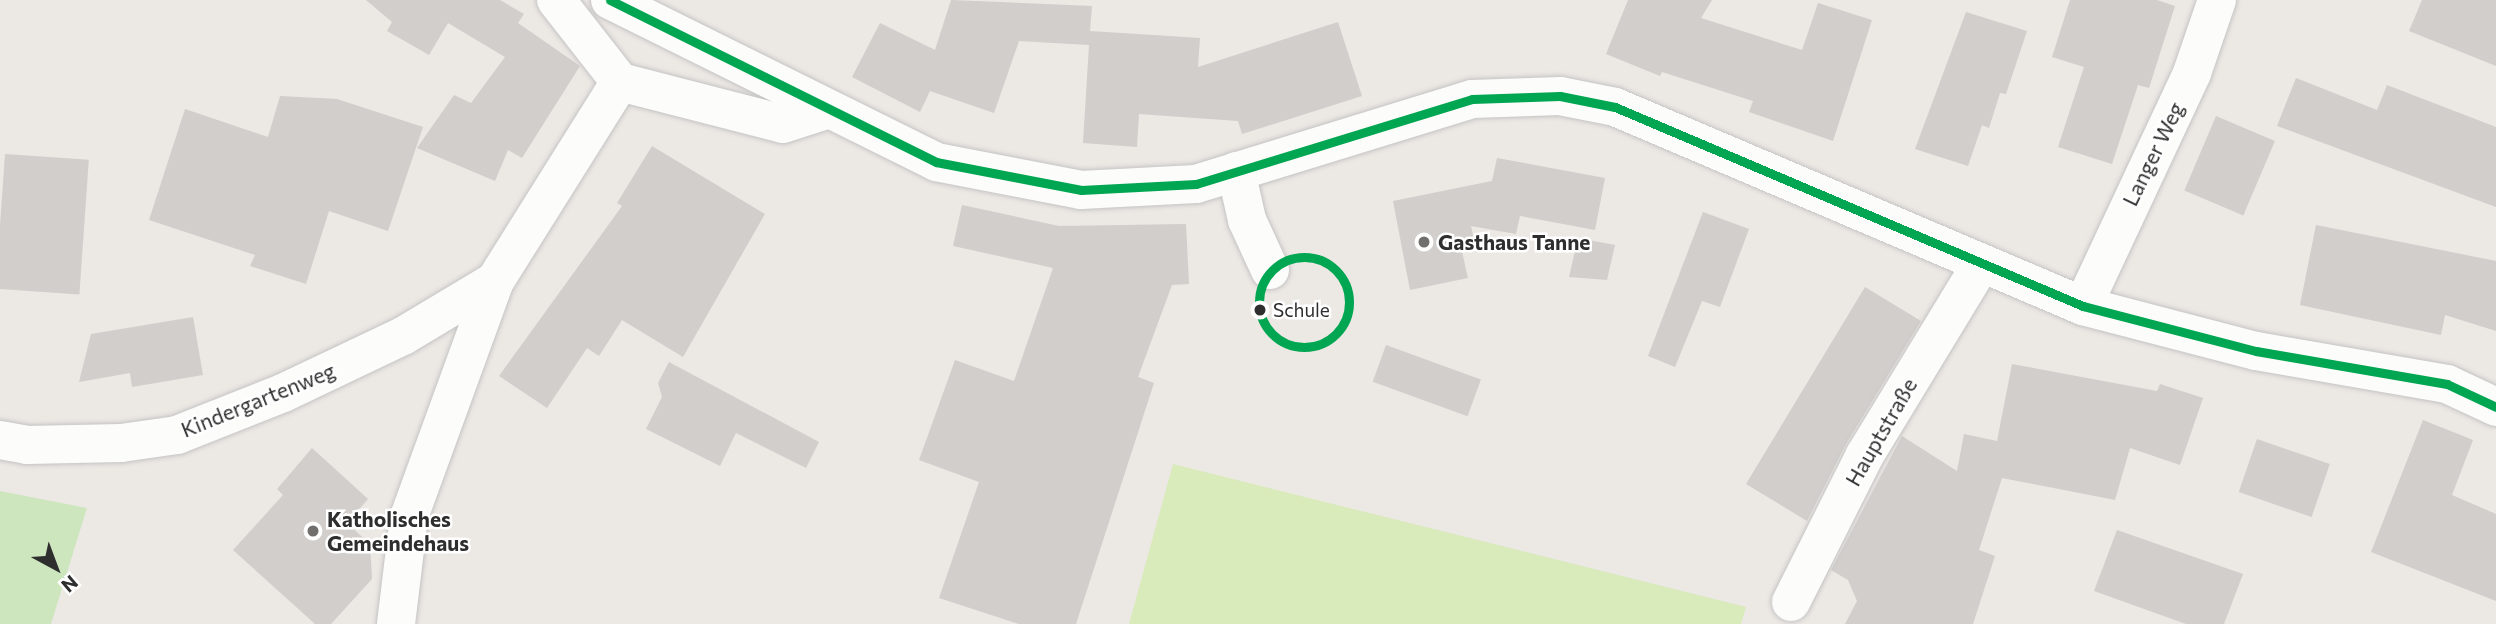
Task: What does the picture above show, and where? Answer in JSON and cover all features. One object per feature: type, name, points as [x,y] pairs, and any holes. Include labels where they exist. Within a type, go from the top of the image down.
[{"type":"street","points":[[556,0],[620,82],[783,124],[826,110]]},
{"type":"street","points":[[610,0],[936,163],[1013,181],[1129,191],[1196,184],[1472,99],[1560,96],[1625,111],[1980,266],[2083,306],[2256,352],[2447,384],[2496,407]]},
{"type":"street","name":"Langer Weg","points":[[2083,306],[2192,73],[2217,0]]},
{"type":"street","name":"Kindergartenweg","points":[[396,624],[409,517],[495,282],[620,82]]},
{"type":"street","points":[[1236,171],[1247,220],[1270,270]]},
{"type":"street","name":"Hauptstraße","points":[[1791,602],[1865,455],[1980,266]]},
{"type":"street","name":"Kindergartenweg","points":[[0,440],[27,445],[121,443],[177,435],[284,393],[391,342],[495,282]]},
{"type":"green space","points":[[1173,464],[1746,607],[1741,624],[1129,624]]},
{"type":"green space","points":[[0,491],[87,508],[51,624],[0,624]]},
{"type":"building","points":[[366,0],[500,0],[524,14],[518,23],[580,66],[522,158],[508,150],[495,181],[417,148],[454,95],[471,103],[505,57],[448,23],[429,55],[387,31],[392,22]]},
{"type":"building","points":[[951,0],[1092,6],[1090,31],[1200,38],[1198,67],[1338,22],[1362,96],[1242,134],[1238,121],[1139,114],[1137,147],[1083,143],[1089,45],[1019,41],[994,113],[930,91],[920,112],[852,77],[880,23],[935,50]]},
{"type":"building","points":[[1628,0],[1712,0],[1701,18],[1802,50],[1818,3],[1872,20],[1833,141],[1749,112],[1753,101],[1662,72],[1660,76],[1606,54]]},
{"type":"building","points":[[2070,0],[2157,0],[2175,6],[2149,88],[2138,85],[2112,164],[2058,147],[2084,67],[2052,57]]},
{"type":"building","points":[[2422,0],[2496,0],[2496,66],[2409,31]]},
{"type":"building","points":[[1966,12],[2027,31],[2006,94],[2000,93],[1989,128],[1982,125],[1968,166],[1915,149]]},
{"type":"building","points":[[2296,78],[2377,110],[2387,85],[2496,127],[2496,207],[2277,126]]},
{"type":"building","points":[[280,96],[337,99],[423,127],[388,231],[329,211],[306,284],[250,266],[255,255],[149,220],[185,109],[268,137]]},
{"type":"building","points":[[2216,116],[2275,141],[2243,216],[2184,191]]},
{"type":"building","points":[[652,146],[765,214],[683,357],[622,320],[599,356],[587,348],[547,408],[499,376],[622,206],[617,203]]},
{"type":"building","points":[[5,154],[89,160],[79,295],[0,289],[0,226]]},
{"type":"building","points":[[1497,158],[1605,178],[1595,230],[1520,216],[1516,234],[1471,226],[1474,240],[1460,243],[1468,278],[1410,290],[1393,201],[1492,181]]},
{"type":"building","points":[[962,205],[1059,226],[1186,224],[1189,284],[1172,285],[1138,377],[1154,383],[1076,624],[1019,624],[939,598],[979,482],[919,460],[955,360],[1014,381],[1053,268],[953,246]]},
{"type":"building","points":[[1703,212],[1749,229],[1720,307],[1702,301],[1675,367],[1648,356]]},
{"type":"building","points":[[2316,225],[2496,261],[2496,331],[2445,315],[2441,335],[2300,305]]},
{"type":"building","points":[[1578,238],[1615,245],[1607,280],[1569,277]]},
{"type":"building","points":[[1865,287],[1921,321],[1846,444],[1807,521],[1746,484]]},
{"type":"building","points":[[193,317],[203,375],[132,387],[130,373],[79,382],[91,334]]},
{"type":"building","points":[[1386,345],[1481,380],[1468,416],[1373,382]]},
{"type":"building","points":[[669,362],[819,442],[806,468],[736,433],[720,466],[646,429],[662,397],[658,383]]},
{"type":"building","points":[[2012,364],[2157,391],[2160,384],[2203,398],[2180,465],[2130,448],[2115,500],[2002,478],[1979,550],[1995,556],[1973,624],[1845,624],[1857,601],[1848,580],[1831,570],[1902,436],[1957,471],[1964,434],[1997,441]]},
{"type":"building","points":[[2423,420],[2473,440],[2452,495],[2496,514],[2496,601],[2371,552]]},
{"type":"building","points":[[2257,439],[2330,464],[2312,517],[2239,492]]},
{"type":"building","points":[[312,448],[368,499],[347,523],[370,544],[372,579],[331,624],[315,624],[233,550],[283,495],[277,489]]},
{"type":"building","points":[[2117,530],[2243,574],[2224,624],[2186,624],[2094,591]]},
{"type":"transit line","points":[[610,0],[936,162],[1081,190],[1196,184],[1472,99],[1560,96],[1615,107],[2083,306],[2256,351],[2447,384],[2496,407]]},
{"type":"transit line","points":[[1304,257],[1321,260],[1336,270],[1346,285],[1349,302],[1346,319],[1336,334],[1321,344],[1304,347],[1287,344],[1272,334],[1262,319],[1259,302],[1262,285],[1272,270],[1287,260],[1304,257]]},
{"type":"place","name":"Gasthaus Tanne","points":[[1424,242]]},
{"type":"place","name":"Schule","points":[[1260,310]]},
{"type":"place","name":"Katholisches Gemeindehaus","points":[[313,531]]}]
